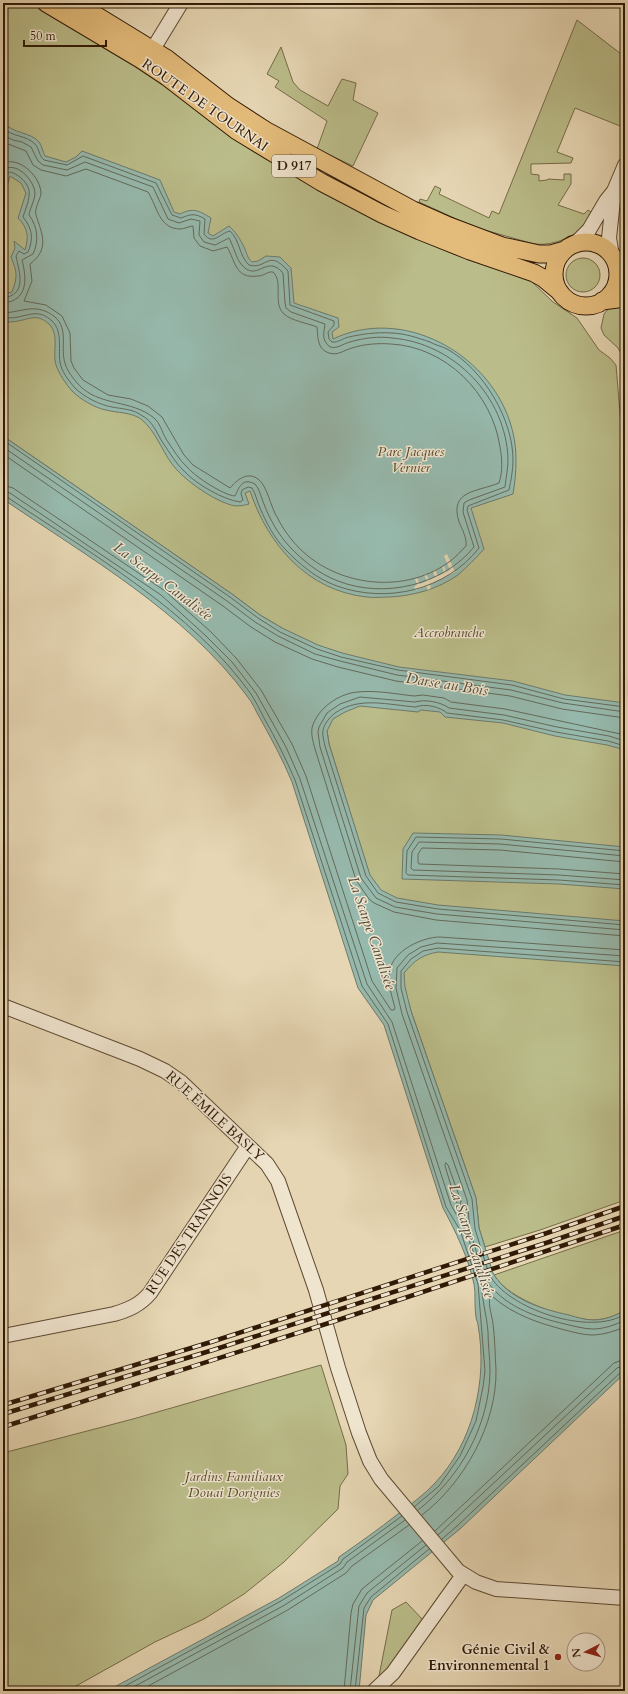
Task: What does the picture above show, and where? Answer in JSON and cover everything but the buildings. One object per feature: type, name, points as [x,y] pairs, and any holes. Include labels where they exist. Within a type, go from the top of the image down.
[{"type":"main road","name":"ROUTE DE TOURNAI","points":[[46,3],[140,59],[238,132],[310,176],[392,219],[470,251],[534,273],[543,278],[560,292]]},
{"type":"main road","name":"ROUTE DE TOURNAI","points":[[76,3],[152,49],[228,106],[265,130],[413,210],[449,226],[502,246],[539,254],[551,254],[570,247]]},
{"type":"main road","points":[[602,301],[614,288],[618,266],[603,247],[596,244],[583,242],[570,247],[558,260],[554,271],[560,292],[569,301],[580,305],[592,305],[602,301],[625,298]]},
{"type":"street","points":[[152,49],[180,3]]},
{"type":"street","points":[[570,247],[586,234],[606,201],[614,191],[625,165]]},
{"type":"street","points":[[614,191],[609,238],[618,266]]},
{"type":"street","name":"RUE ÉMILE BASLY","points":[[3,1006],[158,1067],[181,1082],[267,1164],[276,1177],[312,1278],[338,1368],[367,1453],[381,1479],[401,1501],[444,1555],[463,1575],[484,1586],[503,1590],[625,1598]]},
{"type":"street","name":"RUE DES TRANNOIS","points":[[3,1336],[114,1314],[129,1309],[140,1303],[150,1293],[248,1146]]},
{"type":"street","points":[[374,1691],[393,1674],[463,1575]]},
{"type":"green space","name":"Parc Jacques Vernier","points":[[3,3],[37,3],[134,62],[206,116],[529,279],[553,302],[577,318],[599,350],[610,358],[616,365],[625,473],[625,1200],[540,1230],[485,1247],[479,1228],[476,1198],[411,1011],[329,744],[327,731],[282,628],[260,615],[232,594],[3,436]]},
{"type":"green space","points":[[577,20],[625,57],[625,128],[575,108],[557,152],[573,158],[571,163],[531,164],[531,174],[539,175],[539,181],[548,179],[564,180],[564,174],[571,174],[571,184],[558,205],[584,214],[588,210],[591,212],[581,229],[569,237],[557,242],[534,244],[474,227],[419,202],[420,199],[427,201],[435,186],[441,189],[439,194],[489,218],[492,211],[499,214]]},
{"type":"green space","points":[[281,47],[293,82],[300,90],[328,106],[342,79],[356,83],[353,100],[378,113],[353,166],[317,149],[327,121],[275,87],[279,81],[267,74]]},
{"type":"green space","points":[[580,258],[586,258],[595,263],[599,269],[599,281],[595,287],[586,292],[580,292],[571,287],[566,278],[566,272],[571,263]]},
{"type":"green space","points":[[625,305],[625,367],[622,355],[618,348],[604,335],[601,328],[604,314],[609,308]]},
{"type":"green space","points":[[625,1230],[625,1310],[610,1317],[593,1320],[582,1319],[554,1312],[524,1300],[501,1284],[494,1275]]},
{"type":"green space","name":"Jardins Familiaux Douai Dorignies","points":[[321,1365],[346,1445],[348,1474],[340,1486],[338,1509],[284,1562],[244,1594],[204,1619],[155,1642],[67,1691],[3,1691],[3,1453],[133,1419]]},
{"type":"green space","points":[[406,1602],[424,1621],[386,1674],[379,1676],[392,1610]]},
{"type":"water","points":[[3,122],[12,129],[36,139],[40,143],[45,156],[66,162],[76,157],[82,151],[160,180],[174,212],[180,214],[193,210],[203,213],[211,218],[208,233],[213,236],[229,226],[239,238],[252,262],[258,261],[266,256],[280,257],[291,268],[294,303],[338,318],[339,327],[332,332],[333,339],[359,330],[387,328],[413,332],[439,342],[462,356],[482,375],[499,397],[513,431],[516,449],[513,494],[471,508],[484,549],[458,575],[434,588],[425,591],[398,596],[367,597],[346,593],[326,586],[293,562],[279,547],[258,511],[250,491],[245,493],[249,504],[236,506],[205,493],[177,470],[146,423],[141,419],[128,414],[102,409],[88,403],[75,394],[63,379],[56,365],[55,338],[49,324],[37,318],[14,322],[3,322],[3,294],[12,292],[16,278],[16,270],[11,257],[15,248],[14,241],[25,250],[27,233],[24,225],[18,218],[26,193],[21,183],[10,176],[3,199]]},
{"type":"water","points":[[3,436],[232,594],[260,615],[282,628],[318,645],[342,653],[399,667],[513,681],[565,695],[625,703],[625,750],[607,745],[555,736],[503,723],[445,717],[440,712],[421,710],[418,712],[360,706],[333,719],[327,731],[329,744],[370,875],[381,890],[397,898],[438,905],[625,921],[625,966],[438,952],[419,959],[404,973],[405,987],[411,1011],[476,1198],[479,1228],[493,1273],[507,1290],[526,1302],[547,1310],[587,1320],[593,1320],[610,1317],[625,1310],[625,1373],[460,1529],[373,1600],[366,1615],[359,1691],[107,1691],[279,1598],[338,1561],[339,1557],[384,1525],[426,1492],[448,1467],[468,1430],[479,1389],[481,1346],[475,1313],[475,1288],[465,1254],[443,1208],[384,1025],[358,988],[292,782],[273,743],[249,699],[222,666],[194,638],[165,612],[134,588],[3,499]]},
{"type":"water","points":[[413,833],[501,835],[625,847],[625,889],[559,884],[402,879],[403,849]]},
{"type":"pier","points":[[447,554],[455,572],[430,584],[431,588],[428,590],[426,586],[416,590],[414,587],[417,585],[415,579],[417,578],[420,584],[427,581],[424,575],[426,574],[429,580],[435,577],[433,571],[435,570],[438,576],[444,573],[442,566],[444,566],[446,572],[450,570],[444,556]]},
{"type":"railway","points":[[3,1405],[211,1342],[547,1233],[625,1206]]},
{"type":"railway","points":[[3,1414],[213,1350],[549,1242],[625,1216]]},
{"type":"railway","points":[[3,1427],[332,1322],[625,1225]]},
{"type":"place","name":"Génie Civil & Environnemental 1","points":[[558,1657]]},
{"type":"water label","name":"La Scarpe Canalisée","points":[[163,581]]},
{"type":"water label","name":"Darse au Bois","points":[[447,684]]},
{"type":"water label","name":"La Scarpe Canalisée","points":[[372,933]]},
{"type":"water label","name":"La Scarpe Canalisée","points":[[472,1241]]},
{"type":"park label","name":"Accrobranche","points":[[449,632]]}]
